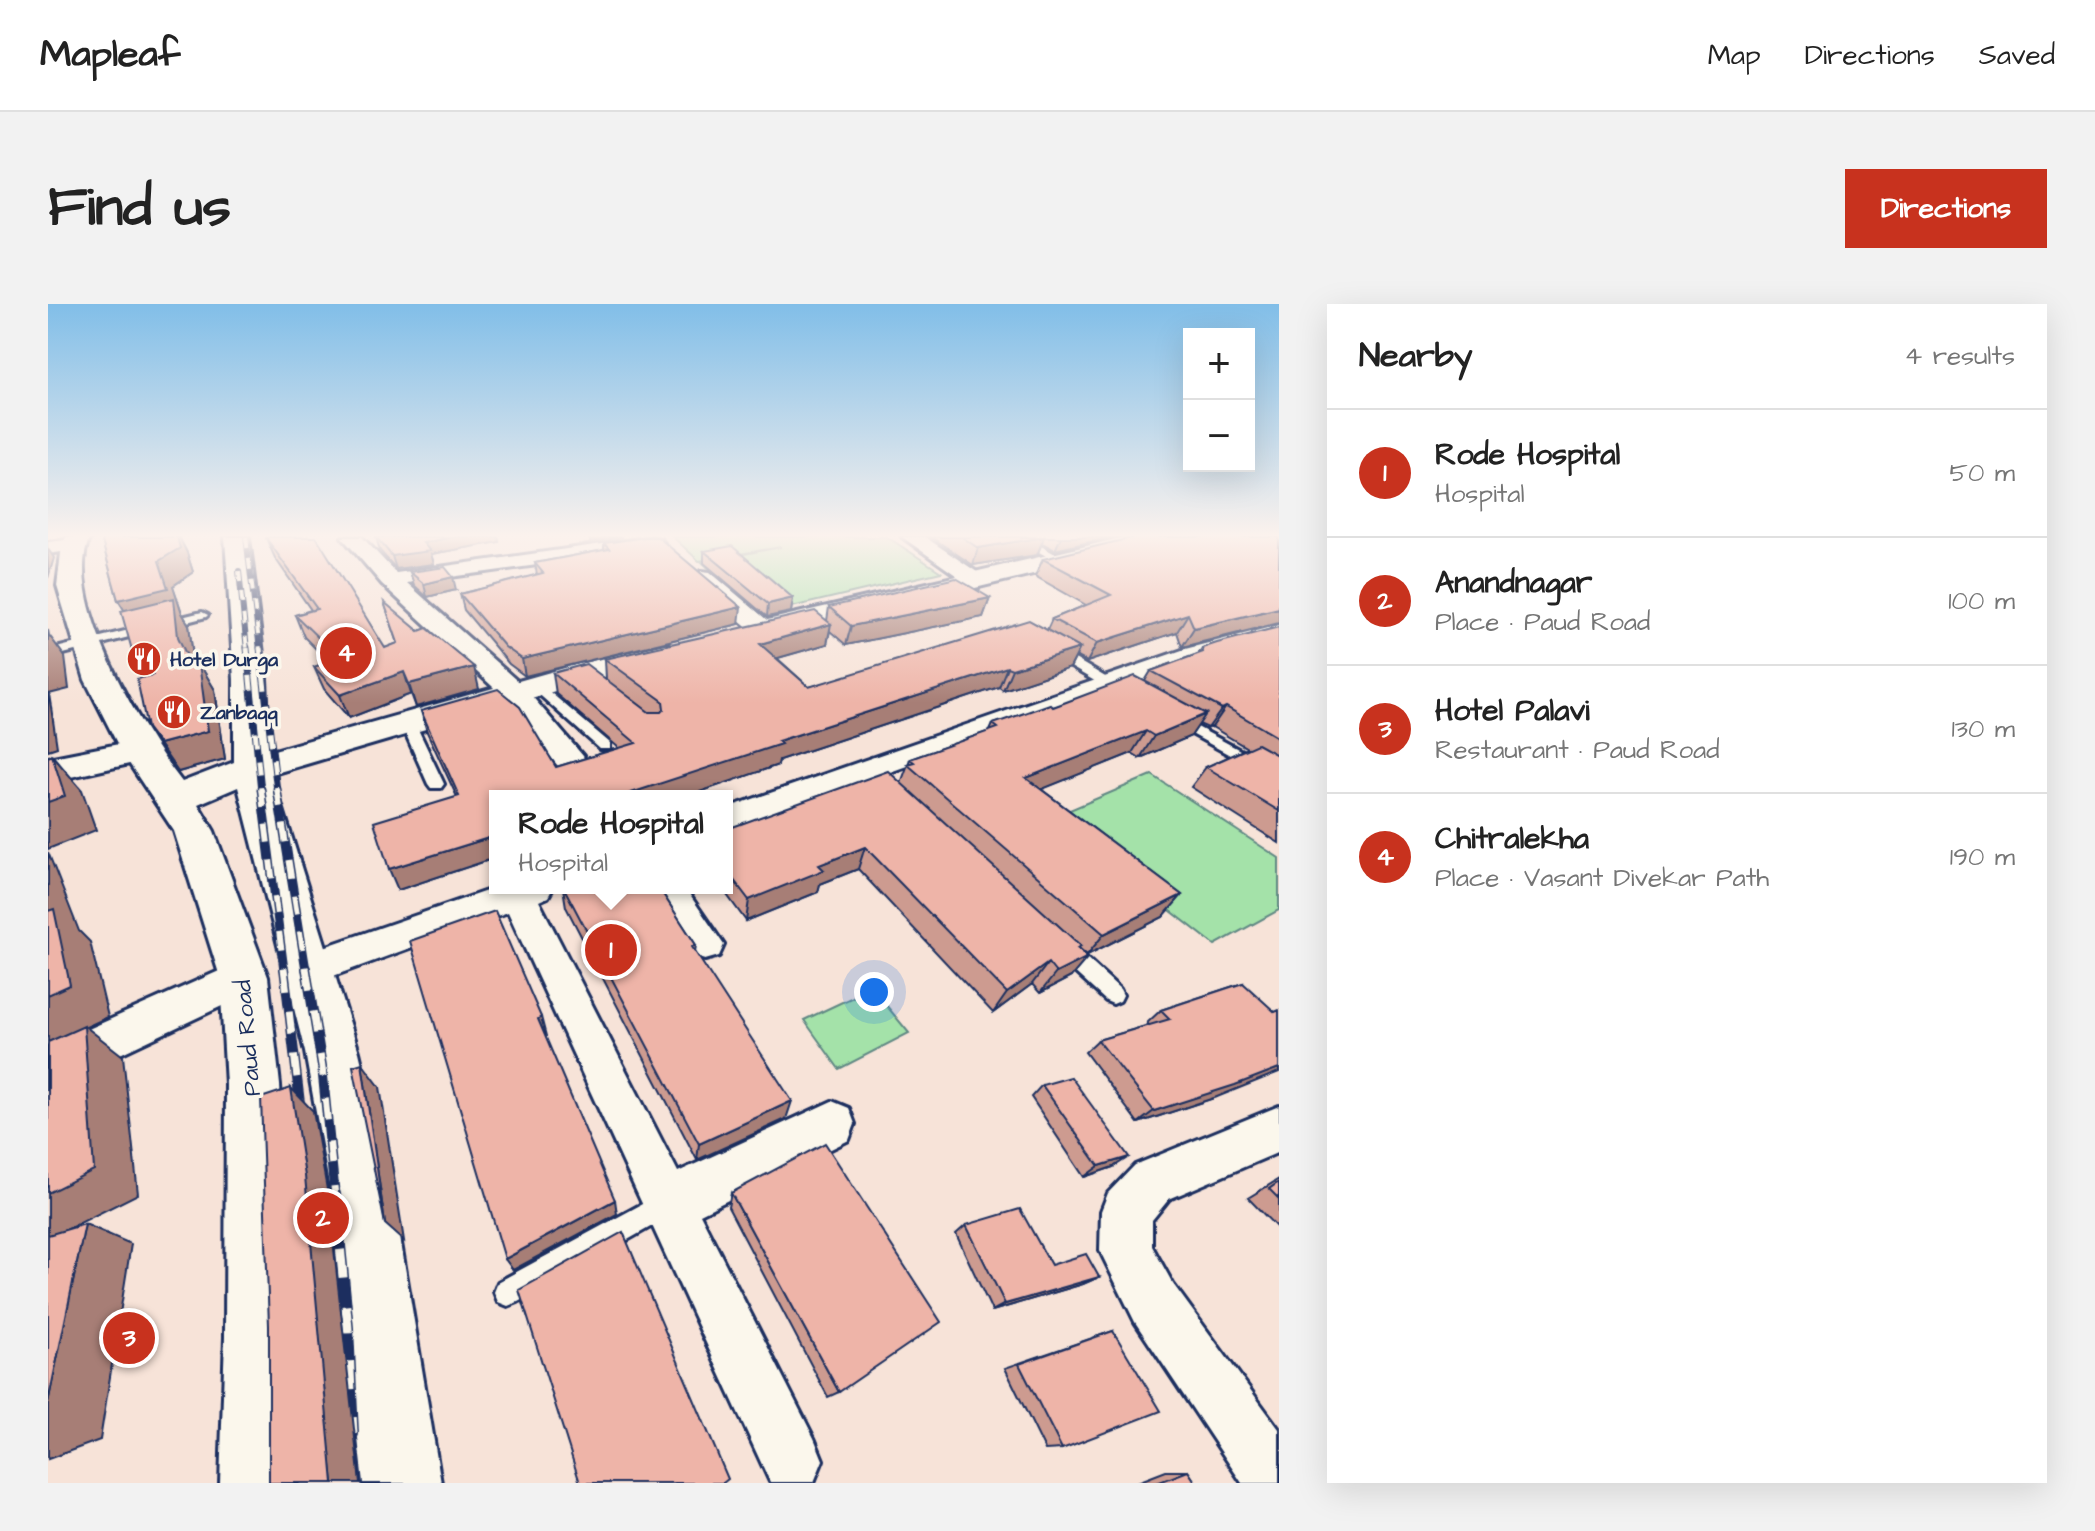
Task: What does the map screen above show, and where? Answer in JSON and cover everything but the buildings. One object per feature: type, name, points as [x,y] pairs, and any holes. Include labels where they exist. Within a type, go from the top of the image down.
[{"type":"main road","name":"Paud Road","points":[[72,592],[101,680],[139,751],[175,799],[275,973],[332,1052],[362,1195],[402,1483]]},
{"type":"main road","name":"Paud Road","points":[[232,592],[250,679],[241,772],[279,858],[275,973],[253,1085],[260,1337],[250,1473]]},
{"type":"main road","points":[[736,637],[927,592]]},
{"type":"main road","points":[[175,799],[241,772],[526,689],[594,678],[691,647]]},
{"type":"main road","points":[[48,770],[139,751]]},
{"type":"street","points":[[406,592],[526,689],[572,763]]},
{"type":"street","points":[[721,592],[765,630]]},
{"type":"street","points":[[733,818],[874,775],[1194,654],[1279,632]]},
{"type":"street","points":[[48,1068],[275,973],[517,894]]},
{"type":"street","points":[[527,894],[668,1203],[792,1460]]},
{"type":"street","points":[[670,894],[705,945]]},
{"type":"street","points":[[668,1203],[832,1124]]},
{"type":"street","points":[[1279,1129],[1152,1182],[1126,1211],[1126,1251],[1154,1303],[1279,1482]]},
{"type":"lane","points":[[48,654],[202,615]]},
{"type":"lane","points":[[1038,643],[1136,698]]},
{"type":"lane","points":[[526,689],[605,746]]},
{"type":"lane","points":[[1162,712],[1279,777]]},
{"type":"lane","points":[[408,723],[436,784]]},
{"type":"lane","points":[[1043,931],[1113,995]]},
{"type":"lane","points":[[508,1292],[668,1203]]},
{"type":"green space","points":[[734,592],[856,592],[758,615]]},
{"type":"green space","points":[[1152,775],[1279,858],[1279,910],[1215,945],[1051,818]]},
{"type":"green space","points":[[872,988],[909,1033],[839,1069],[804,1020]]},
{"type":"railway","points":[[241,592],[247,650]]},
{"type":"railway","points":[[253,592],[260,650]]},
{"type":"railway","points":[[247,648],[261,791]]},
{"type":"railway","points":[[260,648],[277,791]]},
{"type":"railway","points":[[261,789],[284,970]]},
{"type":"railway","points":[[277,789],[306,970]]},
{"type":"railway","points":[[284,968],[302,1120]]},
{"type":"railway","points":[[306,968],[322,1066],[335,1196]]},
{"type":"railway","points":[[335,1194],[348,1328],[353,1434]]},
{"type":"place","name":"Chitralekha","points":[[346,653]]},
{"type":"place","name":"Hotel Durga","points":[[144,659]]},
{"type":"place","name":"Zanbaqq","points":[[174,712]]},
{"type":"place","name":"Rode Hospital","points":[[611,950]]},
{"type":"place","name":"Anandnagar","points":[[323,1218]]},
{"type":"place","name":"Hotel Palavi","points":[[129,1338]]}]
